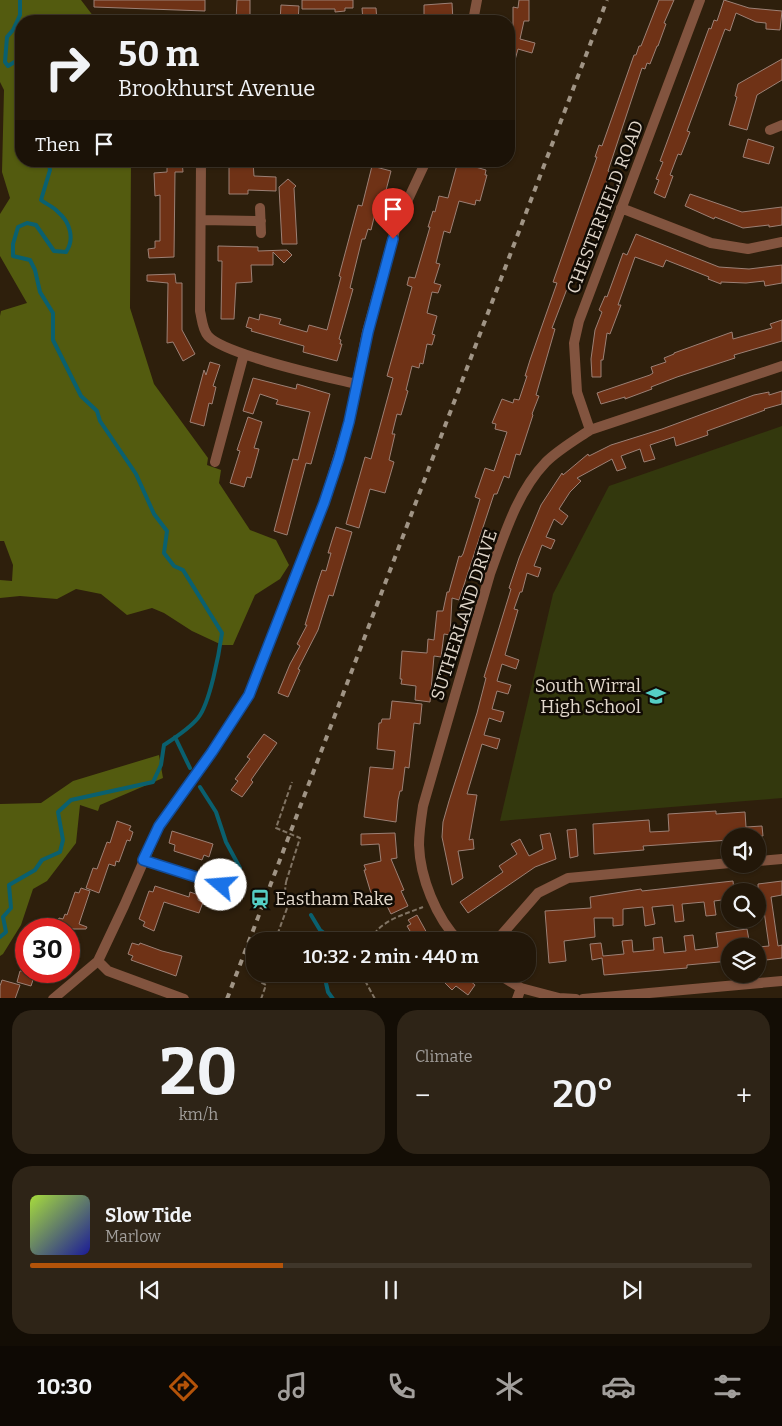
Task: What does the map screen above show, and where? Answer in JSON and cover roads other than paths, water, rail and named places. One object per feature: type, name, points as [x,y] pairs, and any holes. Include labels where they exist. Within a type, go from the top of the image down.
[{"type":"street","points":[[475,15],[477,0]]},
{"type":"street","name":"CHESTERFIELD ROAD","points":[[590,430],[577,392],[574,343],[579,321],[700,0]]},
{"type":"street","points":[[770,130],[782,125]]},
{"type":"street","points":[[201,167],[200,311],[202,324],[208,336],[216,342],[244,354],[356,384]]},
{"type":"street","points":[[53,998],[98,961],[159,826],[212,752],[249,695],[324,503],[349,422],[372,315],[397,223],[423,167]]},
{"type":"street","points":[[260,208],[261,232]]},
{"type":"street","points":[[622,208],[711,243],[748,249],[782,242]]},
{"type":"street","points":[[202,220],[261,221]]},
{"type":"street","points":[[215,462],[244,354]]},
{"type":"street","name":"SUTHERLAND DRIVE","points":[[451,932],[433,902],[421,862],[419,846],[423,806],[490,574],[503,538],[527,488],[546,462],[590,430],[782,366]]},
{"type":"street","points":[[766,860],[782,859]]},
{"type":"street","points":[[143,860],[221,885]]},
{"type":"street","points":[[504,932],[538,894],[568,878],[721,864]]},
{"type":"street","points":[[98,961],[108,972],[184,998]]},
{"type":"street","points":[[584,998],[782,981]]},
{"type":"street","points":[[506,982],[519,994],[576,998]]},
{"type":"waterway","points":[[20,0],[20,15]]},
{"type":"waterway","points":[[15,26],[7,37],[5,62],[8,66],[15,62]]},
{"type":"waterway","points":[[0,937],[6,932],[3,917],[11,908],[9,885],[35,870],[42,860],[60,852],[63,840],[58,812],[71,800],[153,782],[161,765],[164,745],[191,726],[202,711],[213,678],[222,633],[183,570],[174,566],[164,553],[167,531],[154,514],[136,474],[100,421],[97,411],[81,396],[53,340],[53,313],[40,292],[35,270],[30,260],[13,256],[13,244],[18,227],[27,223],[36,225],[54,251],[66,252],[69,247],[71,236],[66,221],[56,210],[41,200],[49,167]]},
{"type":"waterway","points":[[175,737],[190,768]]},
{"type":"waterway","points":[[200,787],[216,812],[226,842],[240,868]]},
{"type":"waterway","points":[[311,915],[323,932]]},
{"type":"waterway","points":[[326,982],[328,992],[332,998]]},
{"type":"railway","points":[[227,998],[607,0]]},
{"type":"place","name":"South Wirral High School","points":[[656,696]]},
{"type":"place","name":"Eastham Rake","points":[[260,899]]}]
